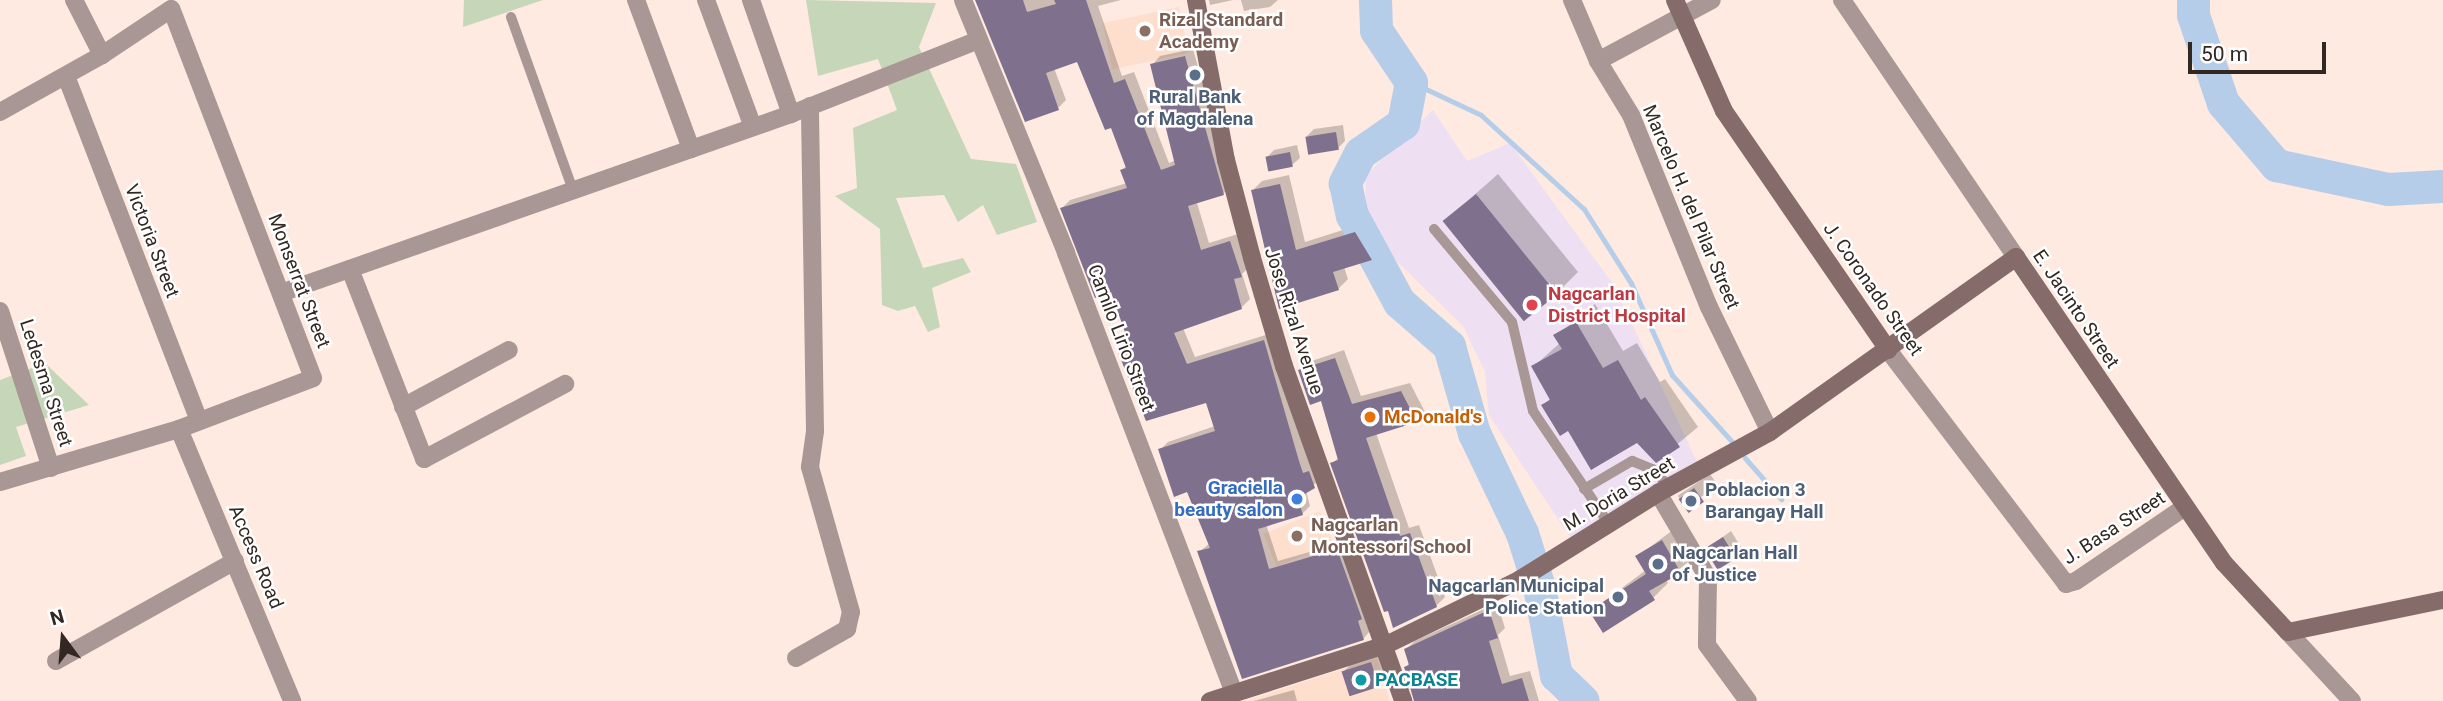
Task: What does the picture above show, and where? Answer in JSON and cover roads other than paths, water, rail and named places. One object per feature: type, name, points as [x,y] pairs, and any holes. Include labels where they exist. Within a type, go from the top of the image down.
[{"type":"street","points":[[74,0],[102,55]]},
{"type":"street","points":[[636,0],[691,149]]},
{"type":"street","points":[[706,0],[753,127]]},
{"type":"street","points":[[751,0],[791,114]]},
{"type":"street","name":"Camilo Lirio Street","points":[[963,0],[1066,253],[1235,697]]},
{"type":"street","name":"Jose Rizal Avenue","points":[[1196,0],[1226,160],[1252,258],[1284,366],[1386,645],[1403,701]]},
{"type":"street","name":"Marcelo H. del Pilar Street","points":[[1572,0],[1598,61],[1631,115],[1703,294],[1770,432]]},
{"type":"street","points":[[1598,61],[1678,8],[1712,0]]},
{"type":"street","name":"E. Jacinto Street","points":[[1842,0],[2224,563],[2288,632]]},
{"type":"street","points":[[0,111],[102,55],[172,4]]},
{"type":"street","name":"Monserrat Street","points":[[0,482],[179,429],[313,377],[172,4]]},
{"type":"street","name":"J. Coronado Street","points":[[1678,8],[1724,111],[1888,349],[2066,584]]},
{"type":"street","points":[[281,293],[791,114],[979,40]]},
{"type":"street","name":"Victoria Street","points":[[66,76],[199,421]]},
{"type":"street","points":[[796,658],[847,629],[850,612],[810,467],[815,431],[810,106]]},
{"type":"street","name":"M. Doria Street","points":[[1210,701],[1235,697],[1386,645],[1519,580],[1664,490],[1770,432],[2016,257]]},
{"type":"street","points":[[349,269],[424,459],[565,384]]},
{"type":"street","name":"Ledesma Street","points":[[0,311],[51,468]]},
{"type":"street","points":[[404,407],[509,350]]},
{"type":"street","name":"Access Road","points":[[179,429],[292,701]]},
{"type":"street","points":[[1664,490],[1708,578],[1707,645],[1748,701]]},
{"type":"street","name":"J. Basa Street","points":[[2066,584],[2076,581],[2185,507]]},
{"type":"street","points":[[55,661],[235,561]]},
{"type":"street","points":[[2288,632],[2443,600]]},
{"type":"street","points":[[2288,632],[2352,701]]},
{"type":"lane","points":[[511,17],[573,190]]},
{"type":"lane","points":[[1434,229],[1512,322],[1533,411],[1609,524]]},
{"type":"lane","points":[[1584,489],[1632,461],[1652,469],[1664,490]]},
{"type":"waterway","points":[[1375,0],[1376,30],[1411,82],[1403,123],[1360,153],[1345,183],[1352,215],[1399,302],[1449,346],[1474,433],[1522,533],[1539,587],[1556,675],[1583,701]]},
{"type":"waterway","points":[[2193,0],[2193,15],[2223,103],[2276,165],[2388,189],[2443,186]]},
{"type":"waterway","points":[[1411,82],[1481,115],[1584,209],[1631,283],[1672,375],[1736,446]]},
{"type":"waterway","points":[[1745,458],[1781,499]]},
{"type":"place","name":"Rizal Standard Academy","points":[[1145,31]]},
{"type":"place","name":"Rural Bank of Magdalena","points":[[1195,75]]},
{"type":"place","name":"Nagcarlan District Hospital","points":[[1532,305]]},
{"type":"place","name":"McDonald's","points":[[1370,417]]},
{"type":"place","name":"Graciella beauty salon","points":[[1297,499]]},
{"type":"place","name":"Poblacion 3 Barangay Hall","points":[[1691,501]]},
{"type":"place","name":"Nagcarlan Montessori School","points":[[1297,536]]},
{"type":"place","name":"Nagcarlan Hall of Justice","points":[[1658,564]]},
{"type":"place","name":"Nagcarlan Municipal Police Station","points":[[1618,597]]},
{"type":"place","name":"PACBASE","points":[[1361,680]]}]
